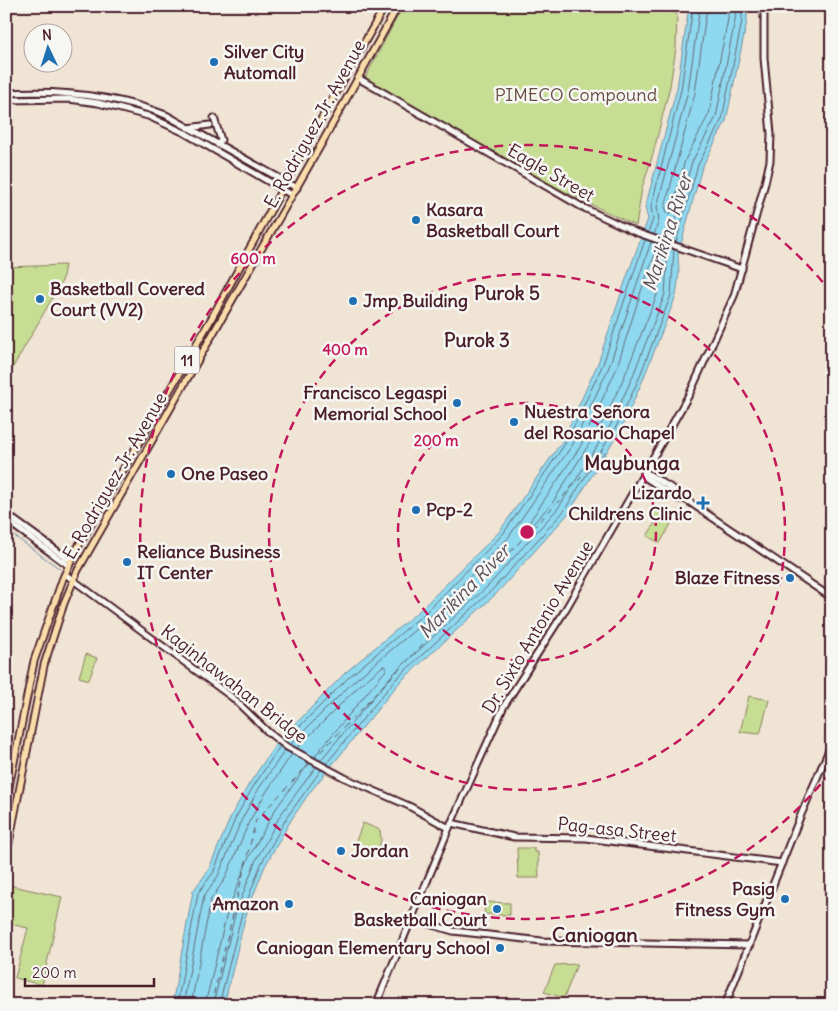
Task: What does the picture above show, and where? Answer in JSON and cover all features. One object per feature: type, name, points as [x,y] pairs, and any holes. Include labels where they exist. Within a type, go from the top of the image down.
[{"type":"main road","name":"E. Rodriguez Jr. Avenue","points":[[6,802],[34,661],[65,574],[134,450],[218,306],[385,6]]},
{"type":"main road","name":"E. Rodriguez Jr. Avenue","points":[[6,858],[44,665],[53,633],[74,580],[398,6]]},
{"type":"main road","name":"Dr. Sixto Antonio Avenue","points":[[376,1005],[450,825],[504,706],[564,612],[690,393],[732,300],[761,204],[771,148],[764,58],[764,6]]},
{"type":"main road","name":"Eagle Street","points":[[358,78],[582,208],[635,232],[742,269]]},
{"type":"main road","points":[[6,93],[70,92],[100,96],[151,109],[166,115],[296,188]]},
{"type":"main road","points":[[6,100],[70,99],[98,103],[148,116],[184,133],[292,196]]},
{"type":"main road","points":[[214,118],[220,140],[218,145]]},
{"type":"main road","points":[[188,128],[210,126]]},
{"type":"main road","points":[[218,306],[225,311]]},
{"type":"main road","points":[[134,450],[144,456]]},
{"type":"main road","points":[[644,474],[678,498],[685,499],[832,598]]},
{"type":"main road","points":[[6,514],[71,565],[74,580]]},
{"type":"main road","points":[[6,520],[71,565],[82,564]]},
{"type":"main road","name":"Kaginhawahan Bridge","points":[[65,574],[233,698],[268,732],[287,747],[345,778],[450,825]]},
{"type":"main road","points":[[725,1005],[832,743]]},
{"type":"main road","name":"Pag-asa Street","points":[[450,825],[514,836],[588,839],[782,862]]},
{"type":"main road","points":[[412,920],[453,931],[542,941],[750,945]]},
{"type":"green space","name":"PIMECO Compound","points":[[403,6],[655,6],[677,14],[676,48],[670,86],[653,154],[642,188],[636,226],[555,187],[365,78]]},
{"type":"green space","points":[[65,265],[62,281],[8,376],[6,375],[6,267]]},
{"type":"green space","points":[[656,510],[667,516],[664,520],[671,524],[660,543],[647,536],[657,520],[652,517]]},
{"type":"green space","points":[[86,654],[97,658],[89,680],[79,677]]},
{"type":"green space","points":[[749,696],[769,700],[760,734],[740,732]]},
{"type":"green space","points":[[363,823],[380,830],[381,841],[377,852],[355,843]]},
{"type":"green space","points":[[517,848],[534,848],[534,852],[538,852],[539,878],[518,878]]},
{"type":"green space","points":[[8,885],[62,897],[42,985],[15,978],[28,928],[6,923]]},
{"type":"green space","name":"Caniogan Basketball Court","points":[[485,902],[510,903],[510,915],[484,914]]},
{"type":"green space","points":[[577,964],[564,998],[544,992],[555,965]]},
{"type":"water","name":"Marikina River","points":[[689,6],[747,6],[747,21],[726,121],[702,167],[678,255],[679,273],[676,296],[621,429],[568,514],[496,594],[399,683],[310,792],[291,820],[265,866],[245,918],[224,1005],[172,1005],[193,891],[208,871],[232,814],[249,784],[276,744],[346,672],[420,610],[499,532],[563,440],[598,363],[648,219],[645,208],[677,88]]},
{"type":"waterway","points":[[6,530],[60,569]]},
{"type":"ferry route","points":[[313,760],[608,449]]},
{"type":"ferry route","points":[[211,1005],[256,820],[310,763]]},
{"type":"place","name":"Silver City Automall","points":[[214,62]]},
{"type":"place","name":"Kasara Basketball Court","points":[[416,220]]},
{"type":"place","name":"Basketball Covered Court (VV2)","points":[[40,299]]},
{"type":"place","name":"Jmp Building","points":[[353,301]]},
{"type":"place","name":"Francisco Legaspi Memorial School","points":[[457,403]]},
{"type":"place","name":"Nuestra Señora del Rosario Chapel","points":[[514,422]]},
{"type":"place","name":"One Paseo","points":[[171,474]]},
{"type":"place","name":"Lizardo Childrens Clinic","points":[[703,503]]},
{"type":"place","name":"Pcp-2","points":[[416,510]]},
{"type":"place","name":"Reliance Business IT Center","points":[[127,562]]},
{"type":"place","name":"Blaze Fitness","points":[[790,578]]},
{"type":"place","name":"Jordan","points":[[341,851]]},
{"type":"place","name":"Pasig Fitness Gym","points":[[785,899]]},
{"type":"place","name":"Amazon","points":[[289,904]]},
{"type":"place","name":"Caniogan Basketball Court","points":[[497,909]]},
{"type":"place","name":"Caniogan Elementary School","points":[[500,948]]},
{"type":"district","name":"Purok 5","points":[[507,293]]},
{"type":"district","name":"Purok 3","points":[[477,340]]},
{"type":"district","name":"Maybunga","points":[[632,463]]},
{"type":"district","name":"Caniogan","points":[[595,935]]}]
